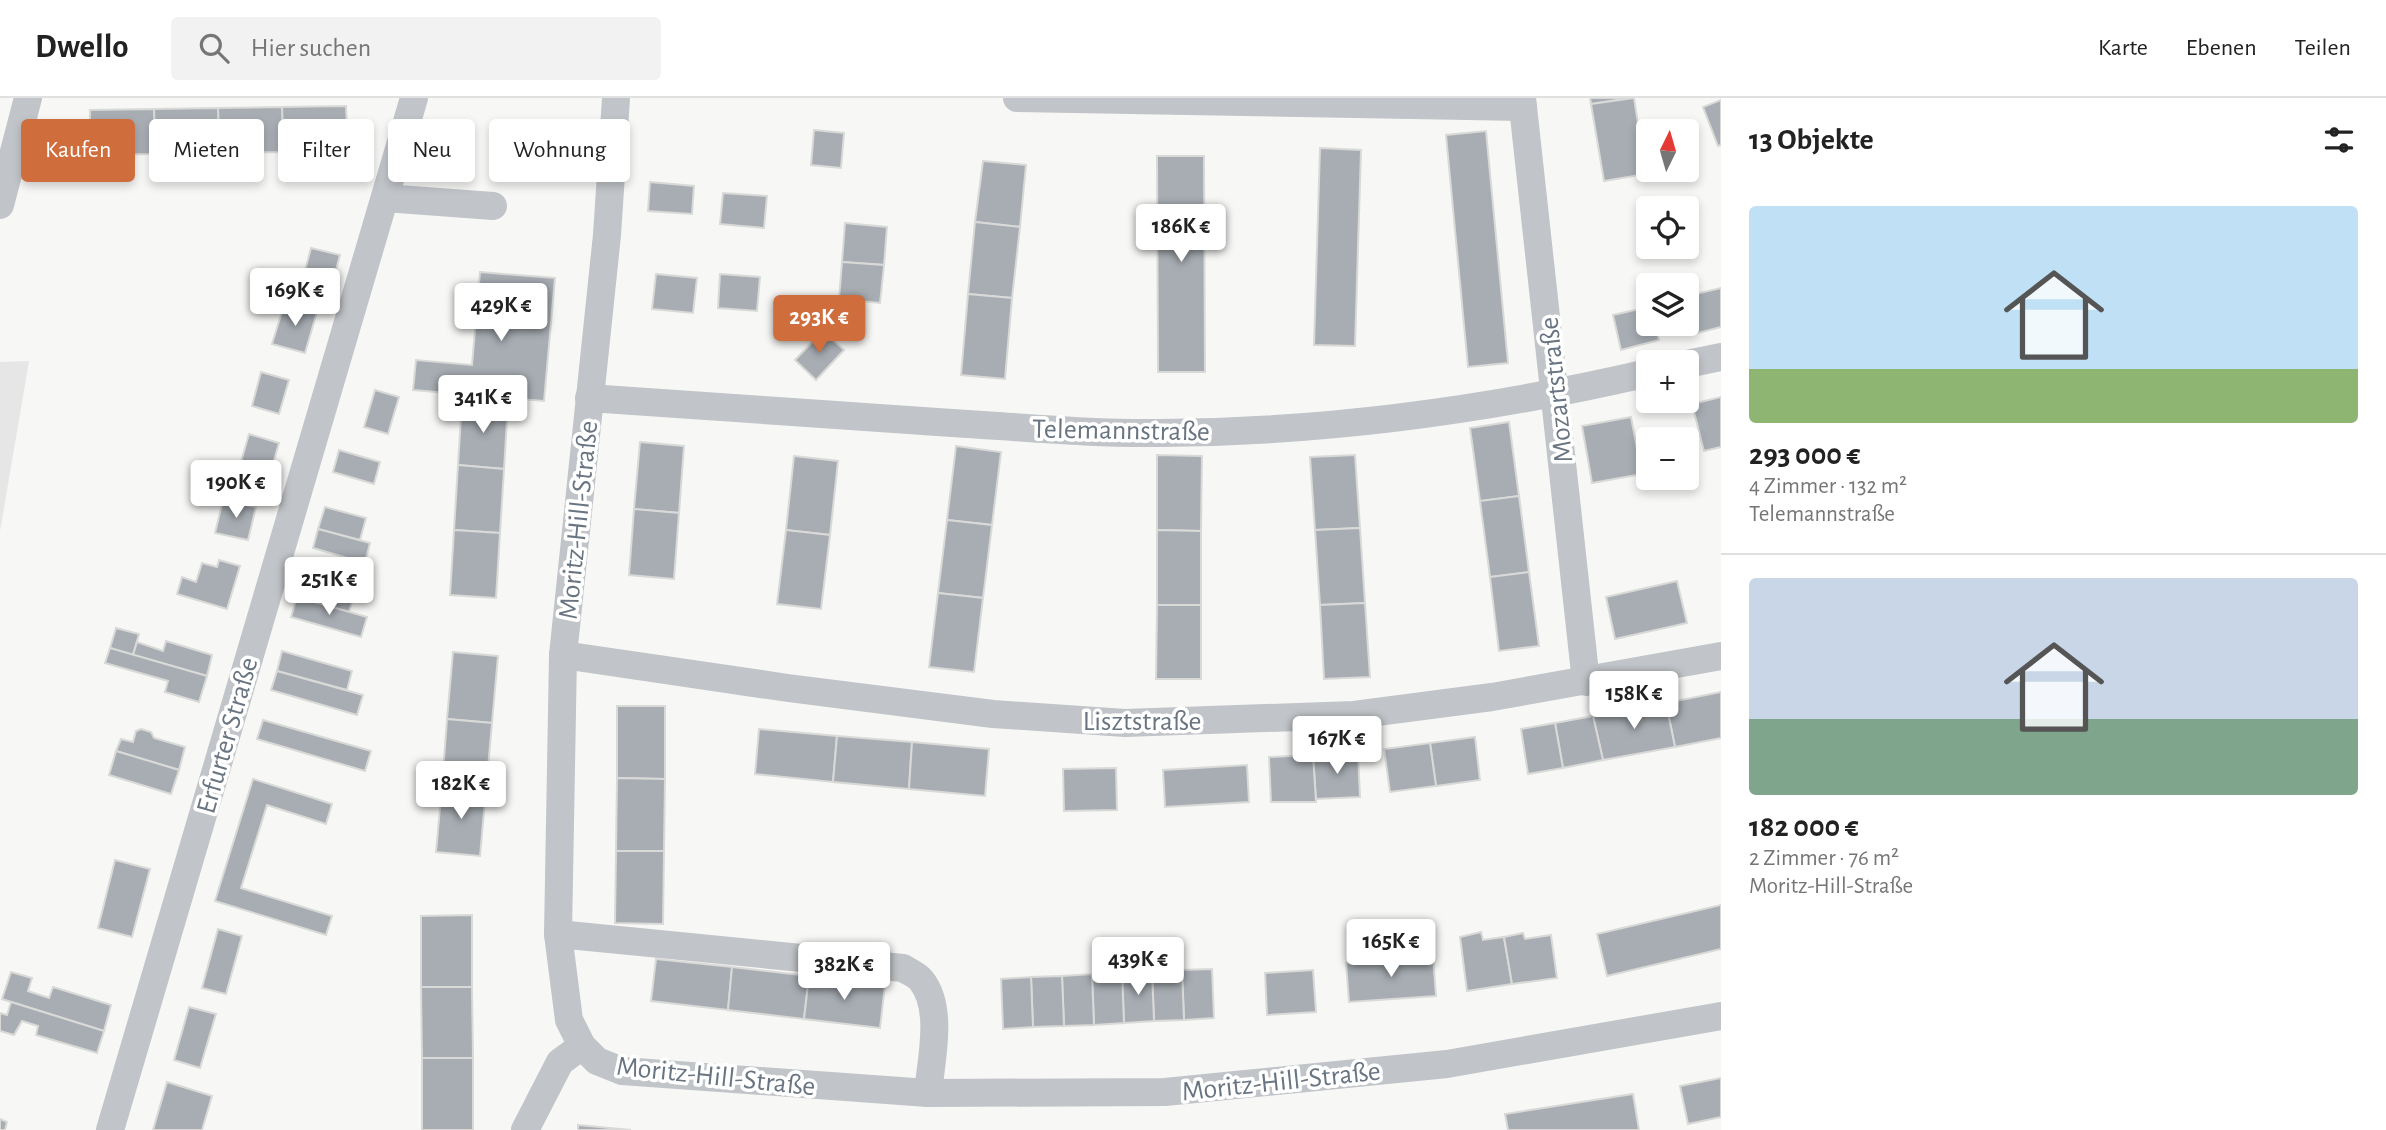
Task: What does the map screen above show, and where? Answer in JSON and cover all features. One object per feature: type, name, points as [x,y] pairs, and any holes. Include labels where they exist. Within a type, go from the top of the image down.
[{"type":"street","points":[[0,205],[29,98]]},
{"type":"street","name":"Erfurter Straße","points":[[110,1130],[414,98]]},
{"type":"street","name":"Moritz-Hill-Straße","points":[[616,98],[607,235],[563,654],[558,934],[569,1020],[582,1046],[597,1061],[622,1071],[928,1093],[1192,1089],[1447,1064],[1721,1016]]},
{"type":"street","points":[[1017,98],[1523,103]]},
{"type":"street","name":"Mozartstraße","points":[[1523,103],[1586,682]]},
{"type":"street","points":[[385,198],[493,206]]},
{"type":"street","points":[[1699,362],[1721,357]]},
{"type":"street","name":"Telemannstraße","points":[[589,398],[1026,428],[1158,433],[1375,421],[1447,413],[1556,395],[1636,376]]},
{"type":"street","name":"Lisztstraße","points":[[563,654],[788,688],[993,714],[1125,723],[1353,715],[1586,682],[1721,656]]},
{"type":"street","points":[[558,934],[903,968],[920,979],[932,999],[928,1093]]},
{"type":"street","points":[[525,1130],[560,1062],[582,1046]]},
{"type":"shaded area","points":[[29,361],[0,531],[0,362]]},
{"type":"building","points":[[1590,98],[1629,98],[1591,104]]},
{"type":"building","points":[[1634,98],[1637,119],[1636,176],[1604,181],[1591,104]]},
{"type":"building","points":[[1721,100],[1721,145],[1718,146],[1703,107]]},
{"type":"building","points":[[346,106],[347,119],[282,119],[282,107]]},
{"type":"building","points":[[282,107],[282,119],[278,119],[278,152],[264,152],[264,119],[218,119],[218,108]]},
{"type":"building","points":[[218,108],[218,119],[154,119],[154,109]]},
{"type":"building","points":[[154,109],[154,119],[149,119],[149,154],[135,154],[135,119],[90,119],[90,110]]},
{"type":"building","points":[[814,130],[844,133],[841,168],[811,165]]},
{"type":"building","points":[[1486,131],[1508,363],[1468,367],[1446,135]]},
{"type":"building","points":[[1320,148],[1361,150],[1355,346],[1314,345]]},
{"type":"building","points":[[1157,156],[1204,156],[1205,372],[1158,372]]},
{"type":"building","points":[[983,161],[1026,165],[1020,227],[975,222]]},
{"type":"building","points":[[650,182],[694,186],[692,214],[648,211]]},
{"type":"building","points":[[723,193],[767,196],[764,228],[720,224]]},
{"type":"building","points":[[975,222],[1020,227],[1012,298],[968,294]]},
{"type":"building","points":[[845,223],[887,227],[884,265],[842,262]]},
{"type":"building","points":[[311,248],[340,255],[331,289],[302,282]]},
{"type":"building","points":[[842,262],[884,265],[880,303],[839,299]]},
{"type":"building","points":[[480,272],[555,278],[544,401],[413,390],[416,360],[472,365]]},
{"type":"building","points":[[656,274],[697,278],[693,313],[652,309]]},
{"type":"building","points":[[720,274],[760,277],[757,311],[718,308]]},
{"type":"building","points":[[1721,288],[1721,327],[1699,333],[1699,293]]},
{"type":"building","points":[[968,294],[1012,298],[1005,379],[961,375]]},
{"type":"building","points":[[285,302],[317,312],[305,353],[272,344]]},
{"type":"building","points":[[1636,310],[1636,336],[1658,336],[1659,340],[1621,350],[1613,315]]},
{"type":"building","points":[[823,331],[844,350],[816,380],[795,360]]},
{"type":"building","points":[[261,372],[289,380],[279,414],[252,406]]},
{"type":"building","points":[[375,390],[399,397],[388,434],[364,427]]},
{"type":"building","points":[[1721,397],[1721,447],[1704,451],[1694,413],[1699,413],[1699,402]]},
{"type":"building","points":[[462,401],[508,404],[504,469],[458,465]]},
{"type":"building","points":[[1631,417],[1636,443],[1636,475],[1592,483],[1582,426]]},
{"type":"building","points":[[1509,422],[1519,496],[1480,501],[1470,428]]},
{"type":"building","points":[[249,434],[279,443],[268,481],[238,472]]},
{"type":"building","points":[[640,442],[684,446],[679,513],[634,509]]},
{"type":"building","points":[[956,446],[1001,452],[992,525],[947,520]]},
{"type":"building","points":[[339,450],[380,462],[374,484],[333,472]]},
{"type":"building","points":[[1157,455],[1202,456],[1201,531],[1157,530]]},
{"type":"building","points":[[1355,455],[1360,528],[1315,530],[1310,457]]},
{"type":"building","points":[[794,456],[838,461],[830,535],[786,530]]},
{"type":"building","points":[[458,465],[504,469],[500,533],[454,530]]},
{"type":"building","points":[[1519,496],[1529,572],[1490,577],[1480,501]]},
{"type":"building","points":[[223,500],[256,507],[248,540],[215,533]]},
{"type":"building","points":[[325,507],[366,518],[360,540],[318,529]]},
{"type":"building","points":[[634,509],[679,513],[674,579],[629,575]]},
{"type":"building","points":[[947,520],[992,525],[983,598],[938,593]]},
{"type":"building","points":[[1360,528],[1365,603],[1320,605],[1315,530]]},
{"type":"building","points":[[318,529],[370,543],[365,563],[313,548]]},
{"type":"building","points":[[454,530],[500,533],[496,598],[450,595]]},
{"type":"building","points":[[786,530],[830,535],[821,609],[777,604]]},
{"type":"building","points":[[1157,530],[1201,531],[1201,605],[1157,605]]},
{"type":"building","points":[[219,560],[240,566],[227,609],[177,594],[182,577],[196,582],[202,563],[217,567]]},
{"type":"building","points":[[1529,572],[1539,646],[1499,651],[1490,577]]},
{"type":"building","points":[[303,577],[355,592],[349,612],[297,597]]},
{"type":"building","points":[[1677,581],[1687,623],[1615,639],[1606,597]]},
{"type":"building","points":[[938,593],[983,598],[974,672],[929,667]]},
{"type":"building","points":[[297,597],[367,617],[361,637],[291,617]]},
{"type":"building","points":[[1365,603],[1370,677],[1324,679],[1320,605]]},
{"type":"building","points":[[1157,605],[1201,605],[1201,679],[1156,679]]},
{"type":"building","points":[[116,628],[139,634],[133,655],[110,648]]},
{"type":"building","points":[[166,641],[212,655],[207,676],[133,655],[137,642],[163,651]]},
{"type":"building","points":[[110,648],[207,676],[199,702],[165,692],[168,681],[105,663]]},
{"type":"building","points":[[282,651],[352,671],[347,690],[277,671]]},
{"type":"building","points":[[453,652],[498,656],[492,723],[447,719]]},
{"type":"building","points":[[277,671],[363,695],[357,715],[271,690]]},
{"type":"building","points":[[1721,692],[1721,738],[1675,747],[1666,703]]},
{"type":"building","points":[[1666,703],[1675,747],[1603,760],[1593,716]]},
{"type":"building","points":[[617,706],[665,706],[665,779],[617,778]]},
{"type":"building","points":[[1593,716],[1603,760],[1563,768],[1555,723]]},
{"type":"building","points":[[447,719],[492,723],[486,790],[442,786]]},
{"type":"building","points":[[263,720],[371,751],[365,771],[257,739]]},
{"type":"building","points":[[1555,723],[1563,768],[1528,774],[1521,729]]},
{"type":"building","points":[[141,729],[151,732],[154,738],[185,747],[179,770],[116,751],[121,739],[133,742],[136,731]]},
{"type":"building","points":[[759,729],[837,736],[833,782],[755,774]]},
{"type":"building","points":[[837,736],[912,742],[909,789],[833,782]]},
{"type":"building","points":[[1475,737],[1480,780],[1436,786],[1430,743]]},
{"type":"building","points":[[912,742],[989,749],[985,796],[909,789]]},
{"type":"building","points":[[1430,743],[1436,786],[1390,792],[1384,749]]},
{"type":"building","points":[[116,751],[179,770],[171,794],[109,775]]},
{"type":"building","points":[[1358,753],[1360,797],[1316,799],[1313,755]]},
{"type":"building","points":[[1313,755],[1316,802],[1271,802],[1269,757]]},
{"type":"building","points":[[1247,765],[1249,802],[1165,807],[1163,770]]},
{"type":"building","points":[[1116,768],[1117,810],[1064,811],[1063,769]]},
{"type":"building","points":[[617,778],[665,779],[664,851],[616,851]]},
{"type":"building","points":[[253,779],[332,804],[326,824],[267,805],[241,888],[332,916],[326,935],[215,901]]},
{"type":"building","points":[[442,786],[486,790],[480,856],[436,852]]},
{"type":"building","points":[[616,851],[664,851],[663,924],[615,923]]},
{"type":"building","points":[[115,860],[150,869],[132,937],[98,928]]},
{"type":"building","points":[[1721,905],[1721,949],[1607,976],[1597,934]]},
{"type":"building","points":[[472,915],[472,987],[421,987],[421,916]]},
{"type":"building","points":[[218,929],[242,936],[226,994],[202,988]]},
{"type":"building","points":[[1481,932],[1483,940],[1504,937],[1512,984],[1467,991],[1460,937]]},
{"type":"building","points":[[1523,933],[1525,939],[1551,935],[1557,978],[1512,984],[1504,937]]},
{"type":"building","points":[[1433,956],[1436,996],[1349,1002],[1346,963]]},
{"type":"building","points":[[656,959],[732,967],[728,1010],[651,1001]]},
{"type":"building","points":[[732,967],[809,976],[804,1019],[728,1010]]},
{"type":"building","points":[[1212,969],[1214,1018],[1184,1020],[1182,970]]},
{"type":"building","points":[[1182,970],[1184,1020],[1154,1021],[1152,971]]},
{"type":"building","points":[[1313,970],[1316,1012],[1267,1015],[1265,973]]},
{"type":"building","points":[[1152,971],[1154,1021],[1124,1023],[1122,973]]},
{"type":"building","points":[[11,972],[32,978],[28,991],[49,998],[53,987],[111,1005],[104,1031],[2,999]]},
{"type":"building","points":[[1122,973],[1124,1023],[1094,1025],[1092,974]]},
{"type":"building","points":[[1092,974],[1094,1025],[1064,1026],[1062,976]]},
{"type":"building","points":[[809,976],[885,985],[880,1028],[804,1019]]},
{"type":"building","points":[[1062,976],[1064,1026],[1033,1027],[1031,977]]},
{"type":"building","points":[[1031,977],[1033,1027],[1003,1029],[1001,979]]},
{"type":"building","points":[[421,987],[472,987],[473,1058],[422,1058]]},
{"type":"building","points":[[11,1002],[104,1031],[97,1053],[36,1035],[38,1026],[22,1021],[14,1035],[0,1031],[0,1013],[7,1015]]},
{"type":"building","points":[[189,1007],[216,1014],[200,1068],[174,1060]]},
{"type":"building","points":[[422,1058],[473,1058],[473,1130],[422,1130]]},
{"type":"building","points":[[1721,1078],[1721,1117],[1688,1124],[1680,1086]]},
{"type":"building","points":[[167,1082],[212,1096],[202,1130],[153,1130]]},
{"type":"building","points":[[1633,1094],[1639,1130],[1508,1130],[1505,1114]]},
{"type":"building","points":[[0,1119],[7,1122],[5,1130],[0,1130]]},
{"type":"building","points":[[578,1125],[631,1130],[578,1130]]}]
